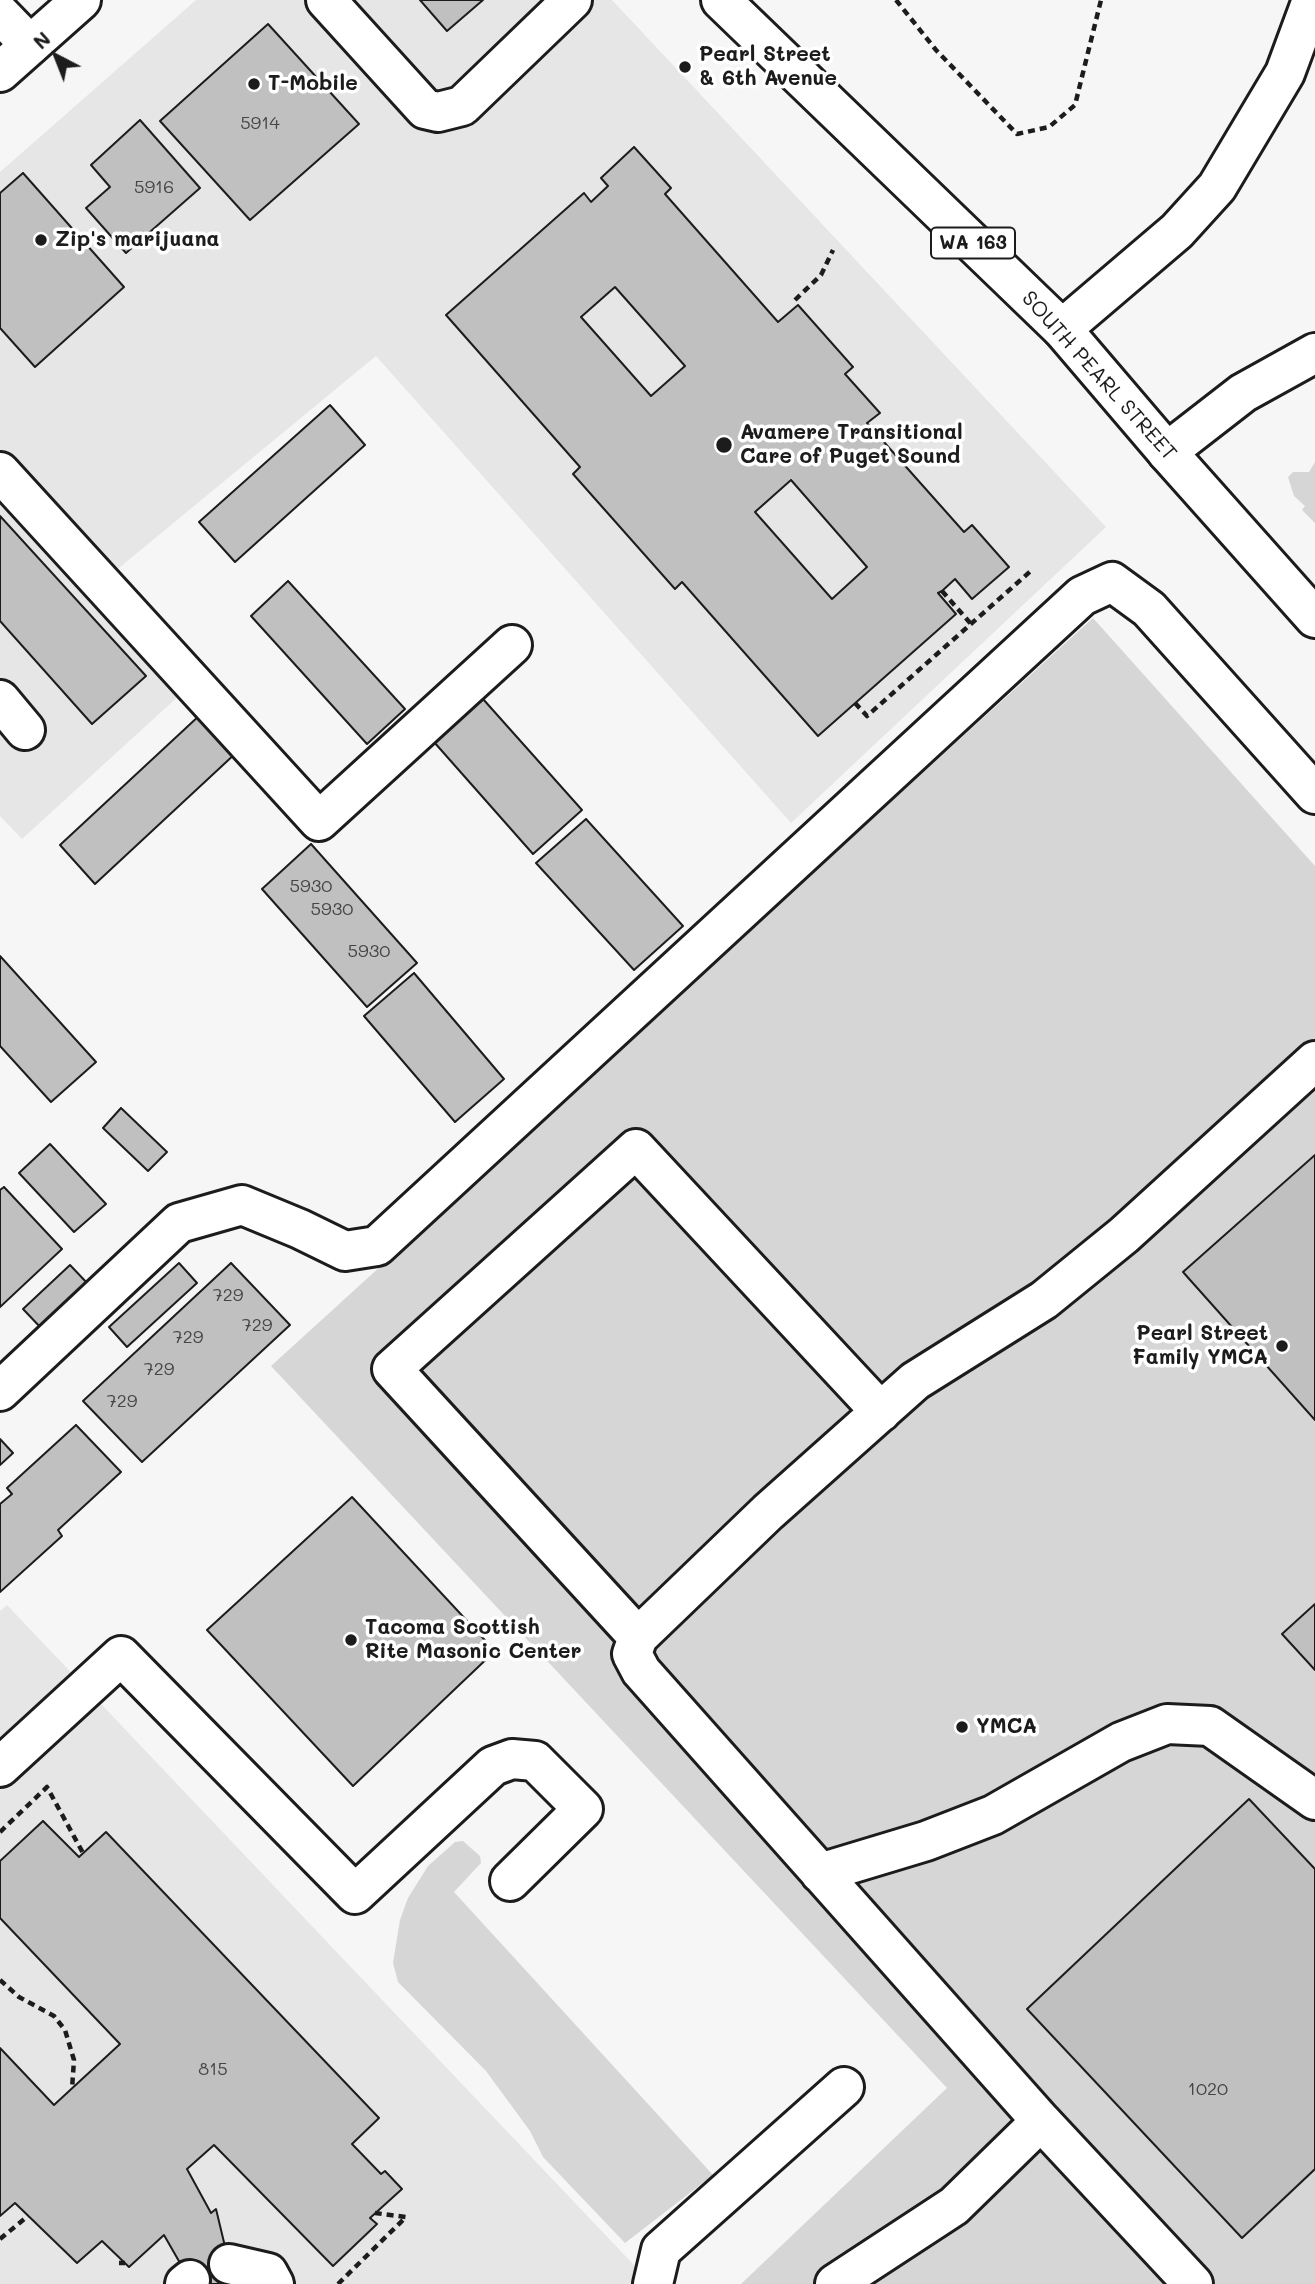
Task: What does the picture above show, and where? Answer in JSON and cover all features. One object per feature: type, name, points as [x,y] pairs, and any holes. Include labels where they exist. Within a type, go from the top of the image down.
[{"type":"main road","points":[[0,72],[81,0]]},
{"type":"main road","points":[[326,0],[425,109],[438,113],[462,106],[572,0]]},
{"type":"main road","name":"SOUTH PEARL STREET","points":[[720,0],[1062,329],[1315,618]]},
{"type":"main road","points":[[1062,329],[1177,231],[1217,187],[1285,73],[1312,0]]},
{"type":"main road","points":[[0,14],[30,45]]},
{"type":"main road","points":[[1167,452],[1243,393],[1315,353]]},
{"type":"main road","points":[[0,472],[319,821],[512,645]]},
{"type":"main road","points":[[0,1391],[179,1223],[242,1206],[300,1229],[345,1251],[377,1246],[1082,596],[1112,582],[1149,609],[1315,794]]},
{"type":"main road","points":[[0,700],[25,730]]},
{"type":"main road","points":[[1193,2284],[1041,2121],[640,1671],[632,1654],[638,1637],[768,1512],[915,1381],[1044,1300],[1124,1234],[1315,1061]]},
{"type":"main road","points":[[638,1637],[392,1369],[636,1149],[881,1412]]},
{"type":"main road","points":[[0,1767],[121,1656],[355,1894],[494,1766],[512,1759],[535,1761],[583,1809],[510,1881]]},
{"type":"main road","points":[[820,1873],[926,1841],[993,1815],[1121,1742],[1167,1724],[1210,1726],[1315,1800]]},
{"type":"main road","points":[[653,2284],[661,2249],[844,2087]]},
{"type":"main road","points":[[835,2284],[954,2206],[1041,2121]]},
{"type":"main road","points":[[229,2264],[268,2273],[274,2284]]},
{"type":"path","points":[[897,0],[936,50],[1017,134],[1049,127],[1074,105],[1101,0]]},
{"type":"path","points":[[795,300],[821,275],[833,250]]},
{"type":"path","points":[[855,703],[867,716],[1033,569]]},
{"type":"path","points":[[942,591],[971,624]]},
{"type":"path","points":[[0,1832],[47,1787],[83,1853]]},
{"type":"path","points":[[0,1980],[19,1997],[54,2016],[65,2030],[75,2060],[72,2089]]},
{"type":"path","points":[[338,2284],[406,2217],[375,2213]]},
{"type":"path","points":[[0,2239],[28,2216]]},
{"type":"shaded area","points":[[196,0],[612,0],[1106,527],[791,823],[376,356],[114,572],[205,672],[22,839],[0,816],[0,172]]},
{"type":"shaded area","points":[[1315,462],[1315,523],[1302,510],[1305,506],[1294,496],[1288,477],[1293,472],[1309,472]]},
{"type":"shaded area","name":"YMCA","points":[[1093,618],[1315,866],[1315,2284],[741,2284],[947,2088],[271,1366]]},
{"type":"shaded area","points":[[7,1605],[652,2284],[0,2284],[0,1611]]},
{"type":"shaded area","points":[[463,1841],[480,1856],[481,1863],[454,1892],[713,2175],[625,2243],[543,2157],[530,2131],[486,2071],[398,1982],[393,1963],[400,1920],[408,1898],[428,1866],[455,1842]]},
{"type":"building","points":[[420,0],[483,0],[447,31]]},
{"type":"building","points":[[268,24],[359,124],[250,220],[160,121]]},
{"type":"building","points":[[140,120],[200,188],[126,253],[86,208],[110,187],[91,165]]},
{"type":"building","name":"Avamere Transitional Care of Puget Sound","points":[[634,147],[671,188],[665,194],[778,322],[798,305],[853,367],[845,374],[880,413],[867,423],[964,532],[972,525],[1009,567],[972,599],[955,579],[938,593],[956,614],[818,736],[682,582],[675,589],[573,474],[580,467],[446,315],[584,193],[591,202],[608,186],[601,178]],"holes":[[[615,287],[685,366],[651,396],[581,317]],[[791,480],[867,567],[832,599],[755,512]]]},
{"type":"building","name":"Zip's marijuana","points":[[23,173],[124,287],[35,367],[0,328],[0,193]]},
{"type":"building","points":[[330,405],[365,445],[235,562],[199,522]]},
{"type":"building","points":[[0,516],[146,676],[92,724],[0,621]]},
{"type":"building","points":[[288,581],[405,709],[367,744],[251,616]]},
{"type":"building","points":[[483,699],[582,810],[533,854],[434,742]]},
{"type":"building","points":[[201,714],[237,752],[95,884],[60,845]]},
{"type":"building","points":[[586,819],[683,926],[634,970],[536,863]]},
{"type":"building","points":[[311,844],[417,963],[367,1007],[262,889]]},
{"type":"building","points":[[0,956],[96,1062],[51,1102],[0,1046]]},
{"type":"building","points":[[414,973],[504,1079],[455,1122],[364,1016]]},
{"type":"building","points":[[121,1108],[167,1152],[148,1171],[103,1128]]},
{"type":"building","points":[[50,1144],[106,1204],[74,1232],[19,1173]]},
{"type":"building","name":"Pearl Street Family YMCA","points":[[1315,1155],[1315,1420],[1183,1272]]},
{"type":"building","points":[[4,1187],[62,1249],[0,1307],[0,1190]]},
{"type":"building","points":[[179,1263],[197,1283],[127,1347],[109,1327]]},
{"type":"building","points":[[231,1263],[290,1325],[142,1462],[83,1401]]},
{"type":"building","points":[[70,1265],[89,1285],[42,1329],[23,1309]]},
{"type":"building","points":[[76,1425],[121,1472],[58,1530],[62,1536],[0,1592],[0,1504],[12,1494],[7,1488]]},
{"type":"building","points":[[0,1439],[13,1453],[0,1465]]},
{"type":"building","name":"Tacoma Scottish Rite Masonic Center","points":[[352,1497],[495,1651],[353,1786],[207,1630]]},
{"type":"building","points":[[1315,1604],[1315,1670],[1282,1634]]},
{"type":"building","points":[[1249,1799],[1315,1869],[1315,2169],[1242,2238],[1027,2009]]},
{"type":"building","points":[[43,1821],[79,1857],[106,1832],[379,2118],[352,2144],[381,2174],[385,2171],[402,2189],[370,2218],[377,2224],[333,2266],[214,2145],[187,2169],[211,2213],[216,2209],[234,2284],[192,2284],[164,2235],[129,2267],[102,2241],[77,2263],[15,2203],[0,2216],[0,2048],[54,2105],[120,2044],[0,1918],[0,1861]]},
{"type":"place","name":"Pearl Street & 6th Avenue","points":[[685,67]]},
{"type":"place","name":"T-Mobile","points":[[254,84]]},
{"type":"place","name":"Zip's marijuana","points":[[41,240]]},
{"type":"place","name":"Avamere Transitional Care of Puget Sound","points":[[724,445]]},
{"type":"place","name":"Pearl Street Family YMCA","points":[[1282,1346]]},
{"type":"place","name":"Tacoma Scottish Rite Masonic Center","points":[[351,1640]]},
{"type":"place","name":"YMCA","points":[[962,1727]]}]
